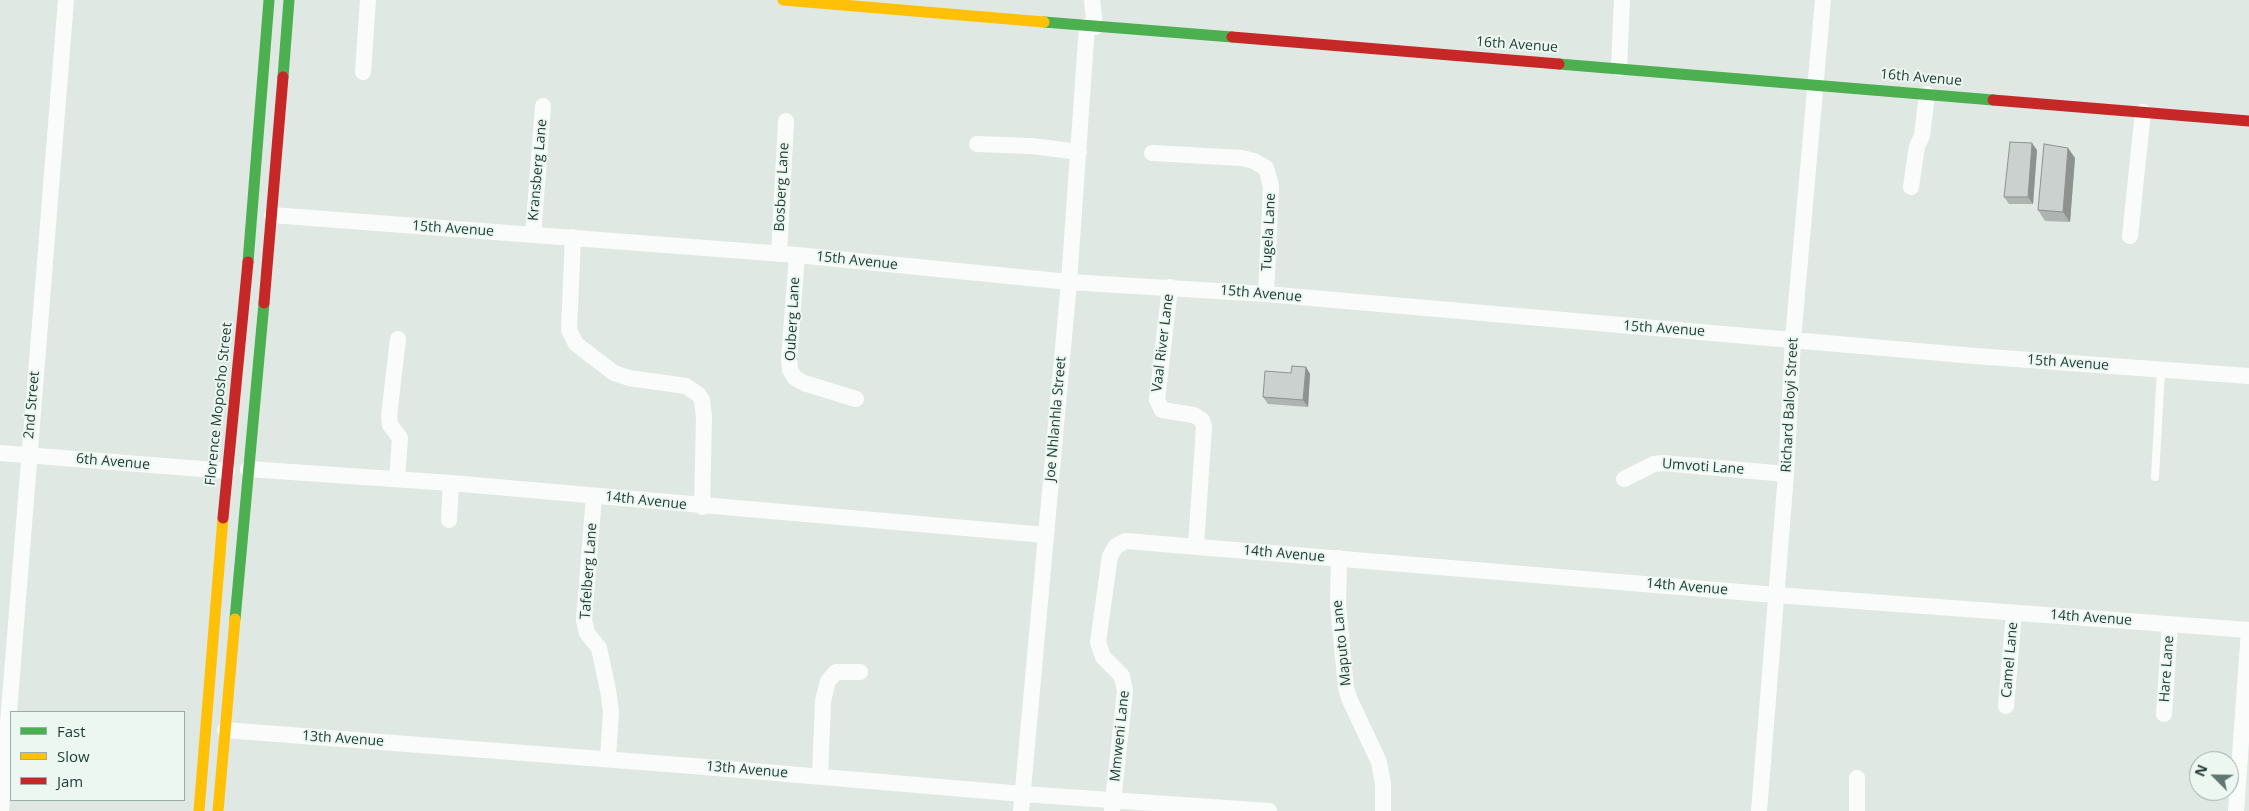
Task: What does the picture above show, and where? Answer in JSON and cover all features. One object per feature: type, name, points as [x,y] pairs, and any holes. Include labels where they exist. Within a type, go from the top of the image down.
[{"type":"street","name":"2nd Street","points":[[1,811],[28,455],[66,0]]},
{"type":"street","name":"Florence Moposho Street","points":[[198,811],[227,471],[254,199],[269,0]]},
{"type":"street","points":[[218,811],[272,215],[289,0]]},
{"type":"street","points":[[363,72],[368,0]]},
{"type":"street","name":"16th Avenue","points":[[783,0],[881,4],[1091,27],[1619,68],[2249,121]]},
{"type":"street","name":"Joe Nhlanhla Street","points":[[1021,811],[1069,282],[1092,0]]},
{"type":"street","points":[[1619,68],[1622,0]]},
{"type":"street","name":"Richard Baloyi Street","points":[[1759,811],[1786,474],[1793,339],[1823,0]]},
{"type":"street","points":[[1912,187],[1917,146],[1922,136],[1926,94]]},
{"type":"street","name":"Kransberg Lane","points":[[533,235],[543,106]]},
{"type":"street","points":[[2130,236],[2143,112]]},
{"type":"street","name":"Bosberg Lane","points":[[779,254],[786,121]]},
{"type":"street","points":[[977,144],[1032,146],[1079,152]]},
{"type":"street","name":"Tugela Lane","points":[[1152,153],[1242,158],[1266,168],[1271,186],[1266,294]]},
{"type":"street","name":"15th Avenue","points":[[272,215],[797,255],[1069,282],[1170,286],[1975,356],[2249,376]]},
{"type":"street","points":[[573,237],[569,330],[576,344],[614,373],[629,378],[686,386],[699,394],[702,400],[704,417],[702,507]]},
{"type":"street","name":"Ouberg Lane","points":[[797,255],[789,359],[790,370],[795,378],[804,383],[856,399]]},
{"type":"street","name":"Vaal River Lane","points":[[1170,286],[1157,400],[1162,410],[1194,415],[1202,420],[1204,427],[1196,546]]},
{"type":"street","points":[[397,479],[400,438],[390,425],[389,416],[398,339]]},
{"type":"street","name":"6th Avenue","points":[[0,453],[227,471]]},
{"type":"street","name":"Umvoti Lane","points":[[1624,479],[1654,464],[1663,463],[1786,474]]},
{"type":"street","name":"14th Avenue","points":[[248,468],[451,483],[702,507],[1045,535]]},
{"type":"street","points":[[449,520],[451,483]]},
{"type":"street","name":"Tafelberg Lane","points":[[594,496],[584,620],[587,633],[599,648],[608,690],[611,712],[608,760]]},
{"type":"street","name":"14th Avenue","points":[[1126,541],[1776,595],[2249,630]]},
{"type":"street","name":"Mmweni Lane","points":[[1113,805],[1125,683],[1117,670],[1103,657],[1098,642],[1110,556],[1116,546],[1126,541]]},
{"type":"street","name":"Maputo Lane","points":[[1339,558],[1338,605],[1346,688],[1348,698],[1379,762],[1383,784],[1383,811]]},
{"type":"street","name":"Camel Lane","points":[[2006,706],[2014,613]]},
{"type":"street","name":"Hare Lane","points":[[2164,714],[2170,624]]},
{"type":"street","points":[[2236,811],[2249,630]]},
{"type":"street","points":[[820,776],[823,701],[828,681],[836,672],[860,672]]},
{"type":"street","name":"13th Avenue","points":[[225,730],[820,776],[1022,794],[1113,805],[1268,811]]},
{"type":"street","points":[[1857,778],[1857,811]]},
{"type":"lane","points":[[2155,477],[2161,370]]},
{"type":"building","points":[[2010,142],[2032,143],[2028,197],[2004,197]]},
{"type":"building","points":[[2044,144],[2068,148],[2063,212],[2038,210]]},
{"type":"building","points":[[1292,366],[1306,367],[1303,400],[1263,397],[1265,371],[1291,373]]},
{"type":"traffic: fast","points":[[248,262],[269,0]]},
{"type":"traffic: fast","points":[[283,77],[289,0]]},
{"type":"traffic: fast","points":[[1044,22],[1232,37]]},
{"type":"traffic: fast","points":[[1559,64],[1993,100]]},
{"type":"traffic: fast","points":[[235,619],[264,303]]},
{"type":"traffic: slow","points":[[783,0],[1044,22]]},
{"type":"traffic: slow","points":[[199,811],[223,518]]},
{"type":"traffic: slow","points":[[218,811],[235,619]]},
{"type":"traffic: jam","points":[[1232,37],[1559,64]]},
{"type":"traffic: jam","points":[[264,303],[283,77]]},
{"type":"traffic: jam","points":[[1993,100],[2249,121]]},
{"type":"traffic: jam","points":[[223,518],[248,262]]}]
